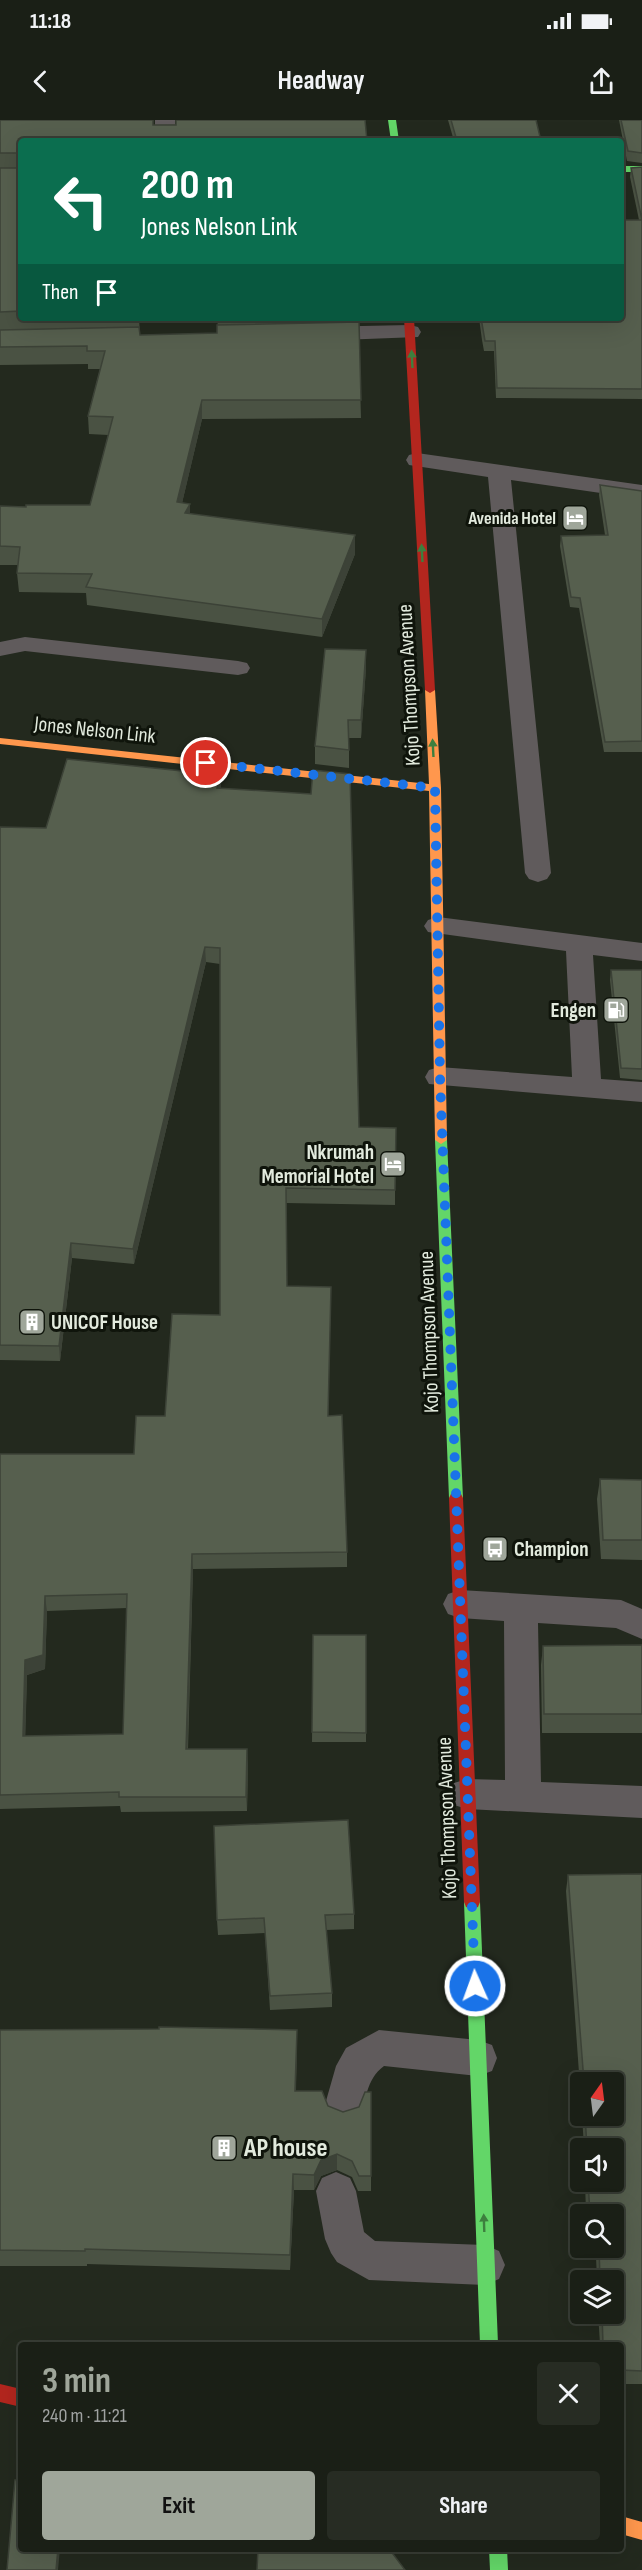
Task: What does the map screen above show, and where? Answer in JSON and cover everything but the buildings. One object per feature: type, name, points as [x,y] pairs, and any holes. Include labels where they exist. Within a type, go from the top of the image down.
[{"type":"main road","points":[[392,120],[395,138]]},
{"type":"main road","points":[[624,169],[642,169]]},
{"type":"main road","name":"Kojo Thompson Avenue","points":[[410,325],[435,788],[440,1077],[489,2342]]},
{"type":"main road","name":"Jones Nelson Link","points":[[0,741],[435,788]]},
{"type":"main road","points":[[0,2393],[18,2397]]},
{"type":"main road","points":[[624,2526],[642,2531]]},
{"type":"main road","points":[[498,2552],[499,2570]]},
{"type":"street","points":[[165,120],[165,138]]},
{"type":"street","points":[[293,334],[410,325]]},
{"type":"lane","points":[[417,460],[642,492]]},
{"type":"lane","points":[[499,472],[538,873]]},
{"type":"lane","points":[[0,649],[25,644],[238,669]]},
{"type":"lane","points":[[438,926],[642,952]]},
{"type":"lane","points":[[579,944],[587,1088]]},
{"type":"lane","points":[[440,1077],[642,1092]]},
{"type":"lane","points":[[460,1604],[621,1614],[642,1625]]},
{"type":"lane","points":[[521,1608],[523,1796]]},
{"type":"lane","points":[[467,1794],[642,1802]]},
{"type":"lane","points":[[344,2108],[350,2079],[360,2061],[380,2048],[478,2058]]},
{"type":"lane","points":[[336,2191],[345,2239],[351,2248],[369,2260],[485,2265]]},
{"type":"traffic: fast","points":[[392,120],[395,138]]},
{"type":"traffic: fast","points":[[624,169],[642,169]]},
{"type":"traffic: fast","points":[[441,1140],[456,1498]]},
{"type":"traffic: fast","points":[[472,1902],[489,2342]]},
{"type":"traffic: fast","points":[[498,2552],[499,2570]]},
{"type":"traffic: slow","points":[[430,690],[435,788],[441,1140]]},
{"type":"traffic: slow","points":[[0,741],[435,788]]},
{"type":"traffic: slow","points":[[624,2526],[642,2531]]},
{"type":"traffic: jam","points":[[409,321],[430,690]]},
{"type":"traffic: jam","points":[[456,1498],[472,1902]]},
{"type":"traffic: jam","points":[[0,2393],[18,2397]]},
{"type":"place","name":"Avenida Hotel","points":[[575,518]]},
{"type":"place","name":"Engen","points":[[616,1010]]},
{"type":"place","name":"Nkrumah Memorial Hotel","points":[[393,1164]]},
{"type":"place","name":"UNICOF House","points":[[32,1322]]},
{"type":"place","name":"Champion","points":[[495,1549]]},
{"type":"place","name":"AP house","points":[[224,2148]]},
{"type":"route","points":[[206,763],[435,788],[440,1077],[475,1986]]}]
